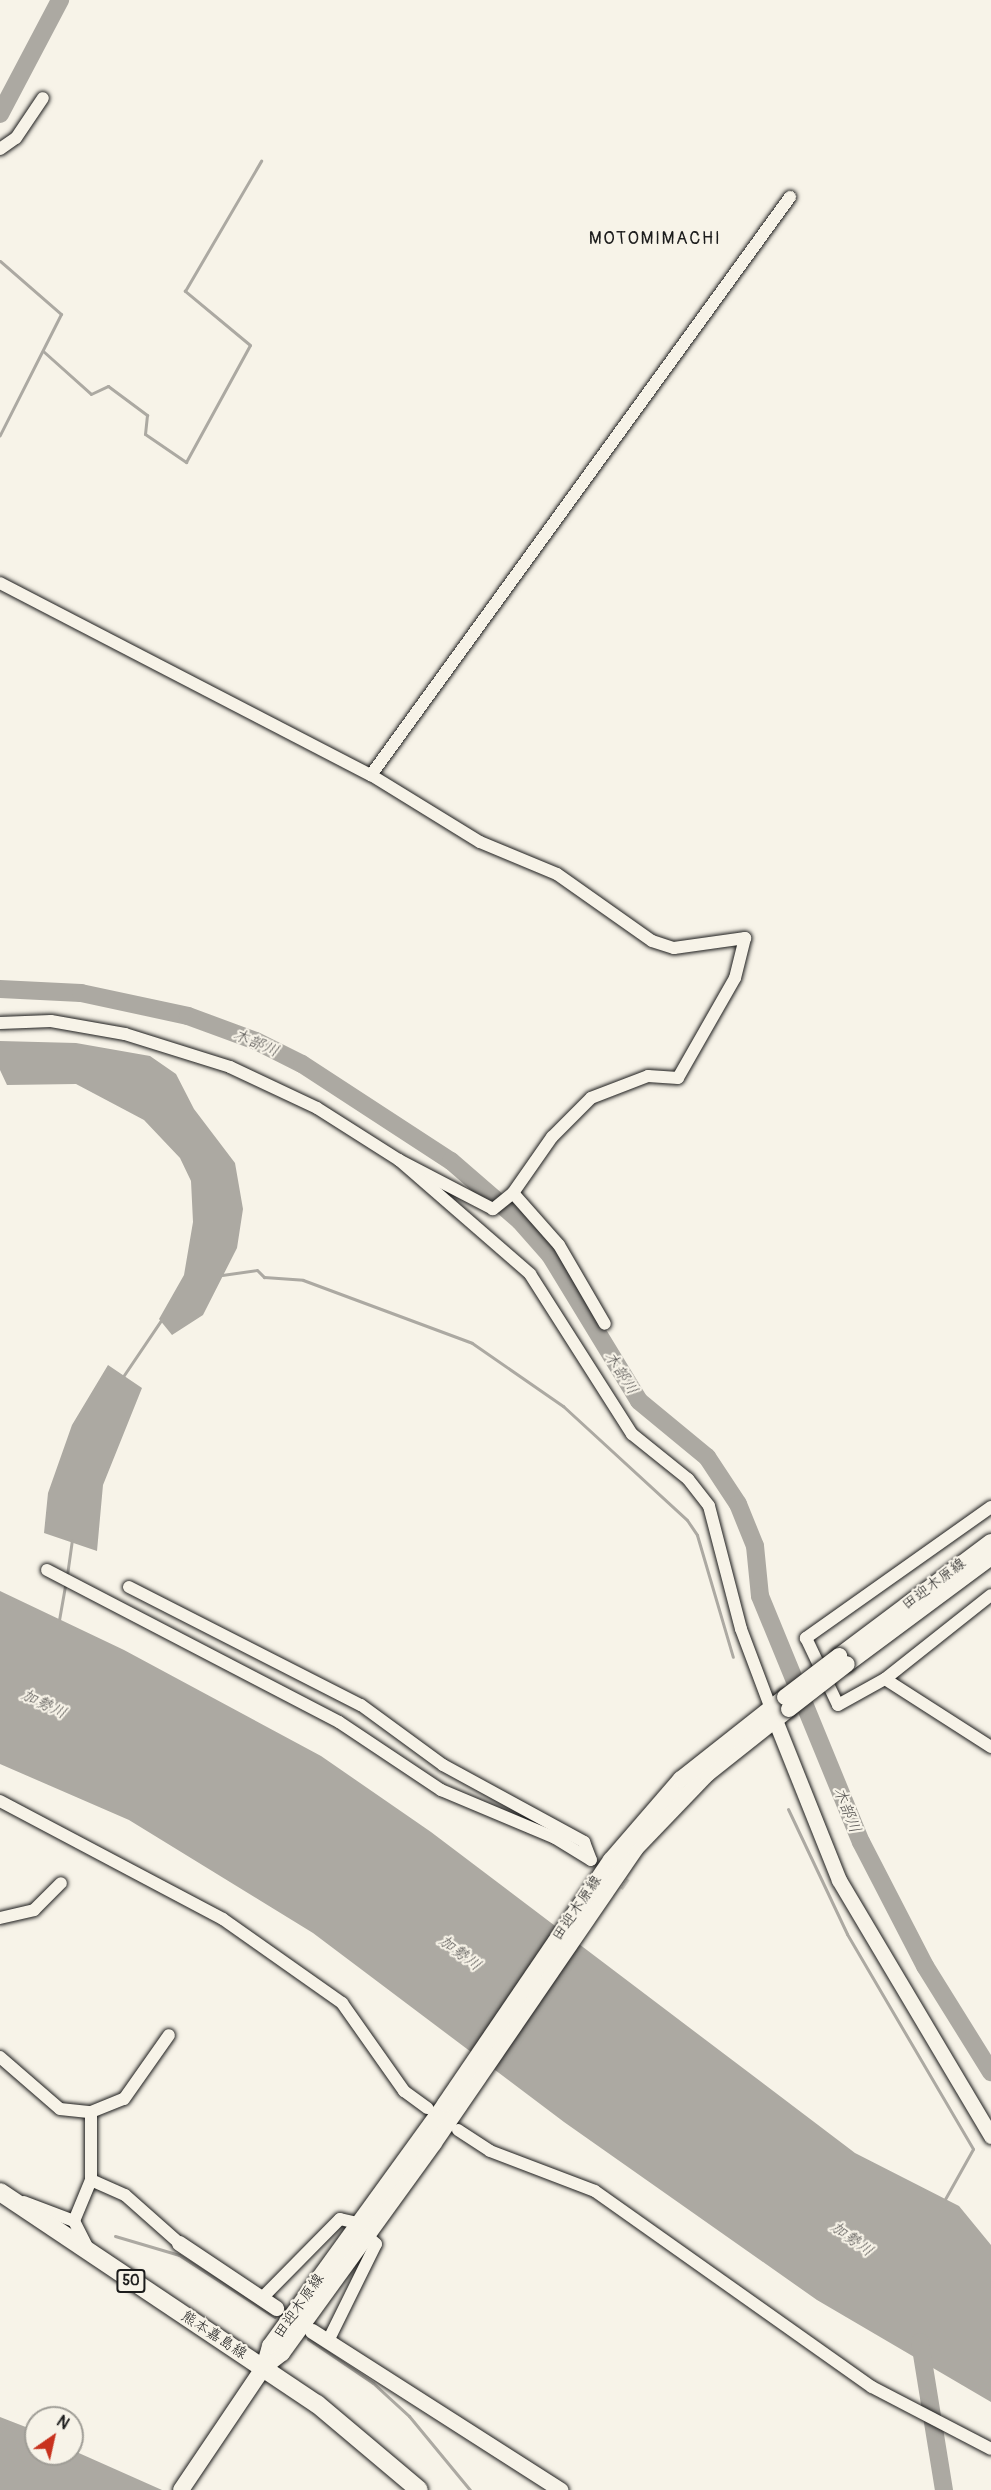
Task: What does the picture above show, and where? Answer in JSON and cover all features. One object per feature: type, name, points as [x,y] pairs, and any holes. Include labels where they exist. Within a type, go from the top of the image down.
[{"type":"main road","name":"田迎木原線","points":[[181,2490],[264,2367],[282,2353],[362,2229],[458,2096],[574,1925],[660,1821],[773,1714],[991,1542]]},
{"type":"main road","name":"田迎木原線","points":[[843,1660],[991,1557]]},
{"type":"main road","name":"熊本嘉島線","points":[[1,2193],[91,2256],[264,2367],[368,2442],[420,2490]]},
{"type":"street","points":[[0,149],[16,138],[43,98]]},
{"type":"street","points":[[371,775],[790,196]]},
{"type":"street","points":[[0,583],[371,775],[480,842],[557,874],[652,941],[674,948],[745,938],[735,978],[678,1078],[648,1076],[591,1098],[552,1137],[510,1195],[493,1209],[399,1160],[317,1108],[230,1066],[90,1026],[0,1023]]},
{"type":"street","points":[[399,1160],[530,1274],[632,1434],[688,1479],[709,1506],[741,1629],[839,1880],[990,2134]]},
{"type":"street","points":[[510,1195],[559,1245],[605,1324]]},
{"type":"street","points":[[991,1507],[806,1638],[838,1705],[885,1679],[991,1595]]},
{"type":"street","points":[[46,1570],[339,1722],[441,1790],[555,1838],[591,1860],[584,1842],[443,1765],[361,1705],[129,1587]]},
{"type":"street","points":[[885,1679],[991,1748]]},
{"type":"street","points":[[0,1801],[226,1921],[342,2002],[404,2091],[427,2108]]},
{"type":"street","points":[[0,1918],[34,1910],[61,1883]]},
{"type":"street","points":[[0,2057],[60,2109],[91,2112],[124,2099],[170,2035]]},
{"type":"street","points":[[74,2221],[91,2180],[91,2112]]},
{"type":"street","points":[[458,2130],[490,2151],[595,2191],[872,2387],[991,2449]]},
{"type":"street","points":[[91,2180],[125,2194],[179,2243],[276,2308]]},
{"type":"street","points":[[1,2193],[74,2221],[91,2256]]},
{"type":"street","points":[[262,2298],[340,2220],[362,2229],[376,2244],[328,2341]]},
{"type":"street","points":[[312,2331],[561,2490]]},
{"type":"water","points":[[0,1041],[76,1043],[150,1056],[176,1074],[194,1109],[235,1163],[243,1209],[237,1248],[203,1315],[172,1335],[159,1319],[184,1275],[193,1222],[191,1181],[180,1158],[144,1120],[76,1084],[7,1085],[0,1070]]},
{"type":"water","points":[[108,1365],[142,1388],[103,1485],[97,1551],[44,1533],[48,1493],[72,1425]]},
{"type":"water","points":[[0,1591],[124,1650],[321,1756],[431,1832],[855,2153],[959,2206],[991,2245],[991,2402],[817,2300],[564,2122],[313,1933],[129,1820],[0,1764]]},
{"type":"water","points":[[0,2417],[24,2426],[24,2466],[84,2466],[84,2455],[162,2490],[0,2490]]},
{"type":"waterway","points":[[0,114],[60,0]]},
{"type":"waterway","points":[[43,351],[91,394],[108,386],[147,415],[145,434],[186,462],[250,345],[185,291],[261,161]]},
{"type":"waterway","points":[[0,261],[61,314],[0,435]]},
{"type":"waterway","name":"木部川","points":[[0,989],[81,993],[188,1016],[256,1041],[302,1064],[451,1161],[520,1221],[550,1255],[639,1401],[707,1457],[738,1504],[755,1546],[760,1596],[861,1842],[925,1966],[991,2072]]},
{"type":"waterway","points":[[222,1275],[257,1270],[264,1277],[303,1280],[472,1343],[563,1406],[687,1520],[697,1535],[733,1657]]},
{"type":"waterway","points":[[122,1378],[162,1319]]},
{"type":"waterway","points":[[67,1575],[72,1540]]},
{"type":"waterway","points":[[59,1620],[65,1585]]},
{"type":"waterway","points":[[788,1809],[847,1934],[973,2149],[945,2199]]},
{"type":"waterway","points":[[115,2236],[179,2255],[275,2317]]},
{"type":"waterway","points":[[308,2339],[373,2383],[409,2416],[470,2490]]},
{"type":"waterway","name":"加勢川","points":[[920,2342],[944,2490]]},
{"type":"tunnel","points":[[609,1873],[626,1885]]},
{"type":"district","name":"MOTOMIMACHI","points":[[655,239]]}]
